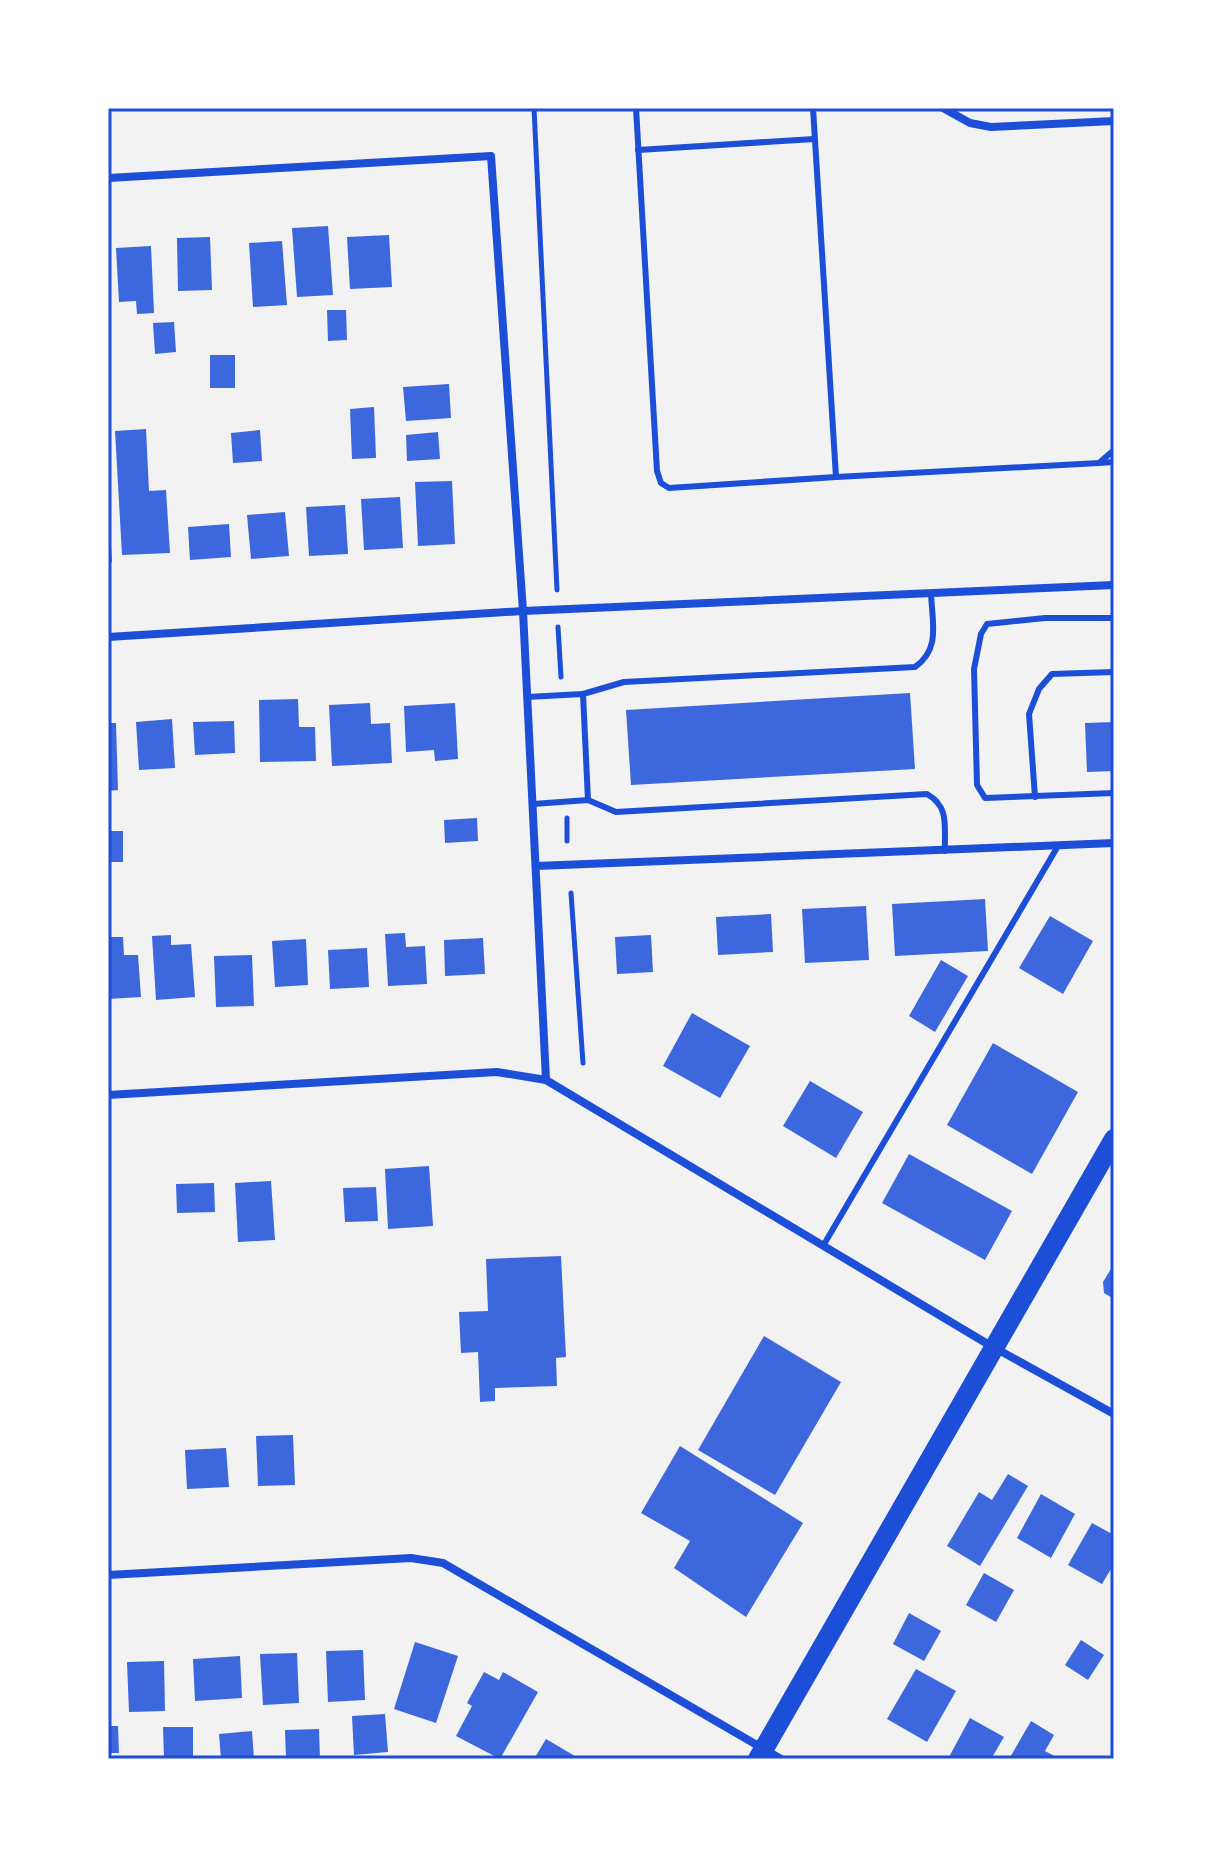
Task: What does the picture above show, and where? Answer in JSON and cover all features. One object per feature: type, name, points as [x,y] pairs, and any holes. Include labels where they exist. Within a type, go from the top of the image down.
[{"type":"main road","points":[[768,1756],[1114,1139]]},
{"type":"street","points":[[943,108],[970,123],[991,127],[1114,121]]},
{"type":"street","points":[[108,178],[491,156],[523,611],[546,1080]]},
{"type":"street","points":[[108,637],[523,611],[1114,585]]},
{"type":"street","points":[[536,866],[1114,843]]},
{"type":"street","points":[[108,1095],[497,1072],[546,1080],[996,1348],[1114,1414]]},
{"type":"street","points":[[108,1575],[411,1558],[443,1563],[768,1756]]},
{"type":"lane","points":[[636,108],[657,471],[661,483],[669,488],[1114,462]]},
{"type":"lane","points":[[813,108],[836,477]]},
{"type":"lane","points":[[638,150],[814,139]]},
{"type":"lane","points":[[1099,463],[1114,450]]},
{"type":"lane","points":[[527,697],[583,694],[624,682],[915,667],[926,659],[933,648],[931,593]]},
{"type":"lane","points":[[1114,618],[1045,618],[987,624],[981,634],[974,669],[977,785],[985,798],[1114,793]]},
{"type":"lane","points":[[1035,797],[1029,714],[1039,689],[1052,674],[1114,672]]},
{"type":"lane","points":[[583,694],[588,800]]},
{"type":"lane","points":[[533,804],[588,800],[616,812],[927,794],[936,799],[943,809],[945,851]]},
{"type":"lane","points":[[823,1246],[1058,846]]},
{"type":"path","points":[[534,108],[557,590]]},
{"type":"path","points":[[571,893],[583,1063]]},
{"type":"building","points":[[328,226],[333,295],[297,297],[292,228]]},
{"type":"building","points":[[389,235],[392,287],[350,289],[347,237]]},
{"type":"building","points":[[210,237],[212,290],[178,291],[177,238]]},
{"type":"building","points":[[282,241],[287,305],[253,307],[249,243]]},
{"type":"building","points":[[151,246],[154,313],[137,314],[136,301],[119,302],[116,248]]},
{"type":"building","points":[[327,310],[346,310],[347,340],[328,341]]},
{"type":"building","points":[[174,322],[176,352],[155,354],[153,323]]},
{"type":"building","points":[[210,355],[235,355],[235,388],[210,388]]},
{"type":"building","points":[[449,384],[451,418],[406,421],[403,387]]},
{"type":"building","points":[[374,407],[376,458],[352,459],[350,409]]},
{"type":"building","points":[[146,429],[149,491],[166,490],[170,553],[122,555],[115,431]]},
{"type":"building","points":[[260,430],[262,461],[233,463],[231,433]]},
{"type":"building","points":[[438,432],[440,459],[407,461],[406,435]]},
{"type":"building","points":[[452,481],[455,544],[418,546],[415,482]]},
{"type":"building","points":[[400,497],[403,548],[364,550],[361,499]]},
{"type":"building","points":[[345,505],[348,554],[309,556],[306,507]]},
{"type":"building","points":[[285,512],[289,556],[251,559],[247,515]]},
{"type":"building","points":[[229,524],[231,557],[190,560],[188,527]]},
{"type":"building","points":[[108,530],[112,562],[108,563]]},
{"type":"building","points":[[910,693],[915,769],[631,785],[626,710]]},
{"type":"building","points":[[298,699],[299,727],[315,727],[316,761],[260,762],[259,700]]},
{"type":"building","points":[[370,703],[371,724],[390,723],[392,763],[332,766],[329,705]]},
{"type":"building","points":[[455,703],[458,759],[435,761],[434,750],[406,752],[404,706]]},
{"type":"building","points":[[172,719],[175,768],[139,770],[136,722]]},
{"type":"building","points":[[234,721],[235,753],[195,755],[193,722]]},
{"type":"building","points":[[1114,722],[1114,771],[1087,772],[1085,723]]},
{"type":"building","points":[[108,723],[116,723],[118,790],[108,791]]},
{"type":"building","points":[[477,818],[478,841],[445,843],[444,820]]},
{"type":"building","points":[[108,831],[123,831],[123,862],[108,862]]},
{"type":"building","points":[[985,899],[988,951],[895,956],[892,904]]},
{"type":"building","points":[[866,906],[869,960],[805,963],[802,909]]},
{"type":"building","points":[[771,914],[773,952],[718,955],[716,917]]},
{"type":"building","points":[[1050,916],[1093,941],[1063,994],[1019,968]]},
{"type":"building","points":[[405,933],[406,947],[425,946],[427,984],[388,986],[385,934]]},
{"type":"building","points":[[171,935],[171,945],[191,944],[195,997],[156,1000],[152,936]]},
{"type":"building","points":[[651,935],[653,972],[617,974],[615,937]]},
{"type":"building","points":[[108,937],[123,937],[124,955],[138,955],[141,997],[108,999]]},
{"type":"building","points":[[483,938],[485,974],[445,976],[444,940]]},
{"type":"building","points":[[306,939],[308,985],[275,987],[272,941]]},
{"type":"building","points":[[367,948],[369,987],[330,989],[328,950]]},
{"type":"building","points":[[252,955],[254,1006],[216,1007],[214,956]]},
{"type":"building","points":[[941,960],[968,976],[935,1032],[909,1016]]},
{"type":"building","points":[[692,1013],[750,1046],[720,1098],[663,1066]]},
{"type":"building","points":[[993,1043],[1078,1092],[1032,1174],[947,1125]]},
{"type":"building","points":[[810,1081],[863,1112],[836,1158],[783,1126]]},
{"type":"building","points":[[909,1154],[1012,1211],[985,1260],[882,1203]]},
{"type":"building","points":[[429,1166],[433,1226],[388,1229],[385,1169]]},
{"type":"building","points":[[271,1181],[275,1240],[238,1242],[235,1183]]},
{"type":"building","points":[[214,1183],[215,1212],[177,1213],[176,1184]]},
{"type":"building","points":[[376,1187],[378,1221],[345,1222],[343,1188]]},
{"type":"building","points":[[561,1256],[566,1357],[556,1358],[557,1386],[495,1388],[495,1401],[480,1402],[478,1352],[461,1353],[459,1312],[488,1311],[486,1259]]},
{"type":"building","points":[[1114,1264],[1114,1299],[1104,1293],[1103,1282]]},
{"type":"building","points":[[764,1336],[841,1382],[775,1495],[698,1450]]},
{"type":"building","points":[[293,1435],[295,1485],[258,1486],[256,1436]]},
{"type":"building","points":[[680,1446],[803,1523],[746,1617],[674,1568],[690,1541],[641,1513]]},
{"type":"building","points":[[226,1448],[229,1487],[187,1489],[185,1450]]},
{"type":"building","points":[[1008,1474],[1028,1486],[980,1566],[947,1546],[979,1492],[992,1500]]},
{"type":"building","points":[[1041,1494],[1075,1514],[1051,1558],[1017,1538]]},
{"type":"building","points":[[1092,1523],[1114,1535],[1114,1564],[1102,1584],[1068,1565]]},
{"type":"building","points":[[984,1573],[1014,1590],[996,1622],[966,1605]]},
{"type":"building","points":[[909,1613],[941,1631],[924,1661],[893,1644]]},
{"type":"building","points":[[1081,1640],[1104,1655],[1088,1680],[1065,1665]]},
{"type":"building","points":[[415,1642],[458,1656],[436,1723],[394,1709]]},
{"type":"building","points":[[363,1650],[365,1700],[328,1702],[326,1651]]},
{"type":"building","points":[[297,1653],[299,1703],[263,1705],[260,1654]]},
{"type":"building","points":[[240,1656],[242,1698],[195,1701],[193,1659]]},
{"type":"building","points":[[164,1661],[165,1711],[129,1712],[127,1662]]},
{"type":"building","points":[[916,1669],[956,1691],[927,1742],[887,1719]]},
{"type":"building","points":[[484,1672],[499,1680],[503,1672],[538,1692],[500,1759],[456,1736],[472,1706],[467,1703]]},
{"type":"building","points":[[385,1714],[388,1752],[354,1755],[352,1716]]},
{"type":"building","points":[[970,1718],[1004,1737],[991,1759],[949,1757]]},
{"type":"building","points":[[1031,1721],[1054,1735],[1045,1751],[1060,1759],[1009,1759]]},
{"type":"building","points":[[108,1726],[118,1726],[119,1753],[108,1753]]},
{"type":"building","points":[[163,1727],[193,1727],[193,1759],[164,1759]]},
{"type":"building","points":[[319,1729],[320,1759],[286,1759],[285,1730]]},
{"type":"building","points":[[252,1731],[254,1759],[221,1759],[219,1734]]},
{"type":"building","points":[[546,1739],[580,1759],[534,1759]]}]
